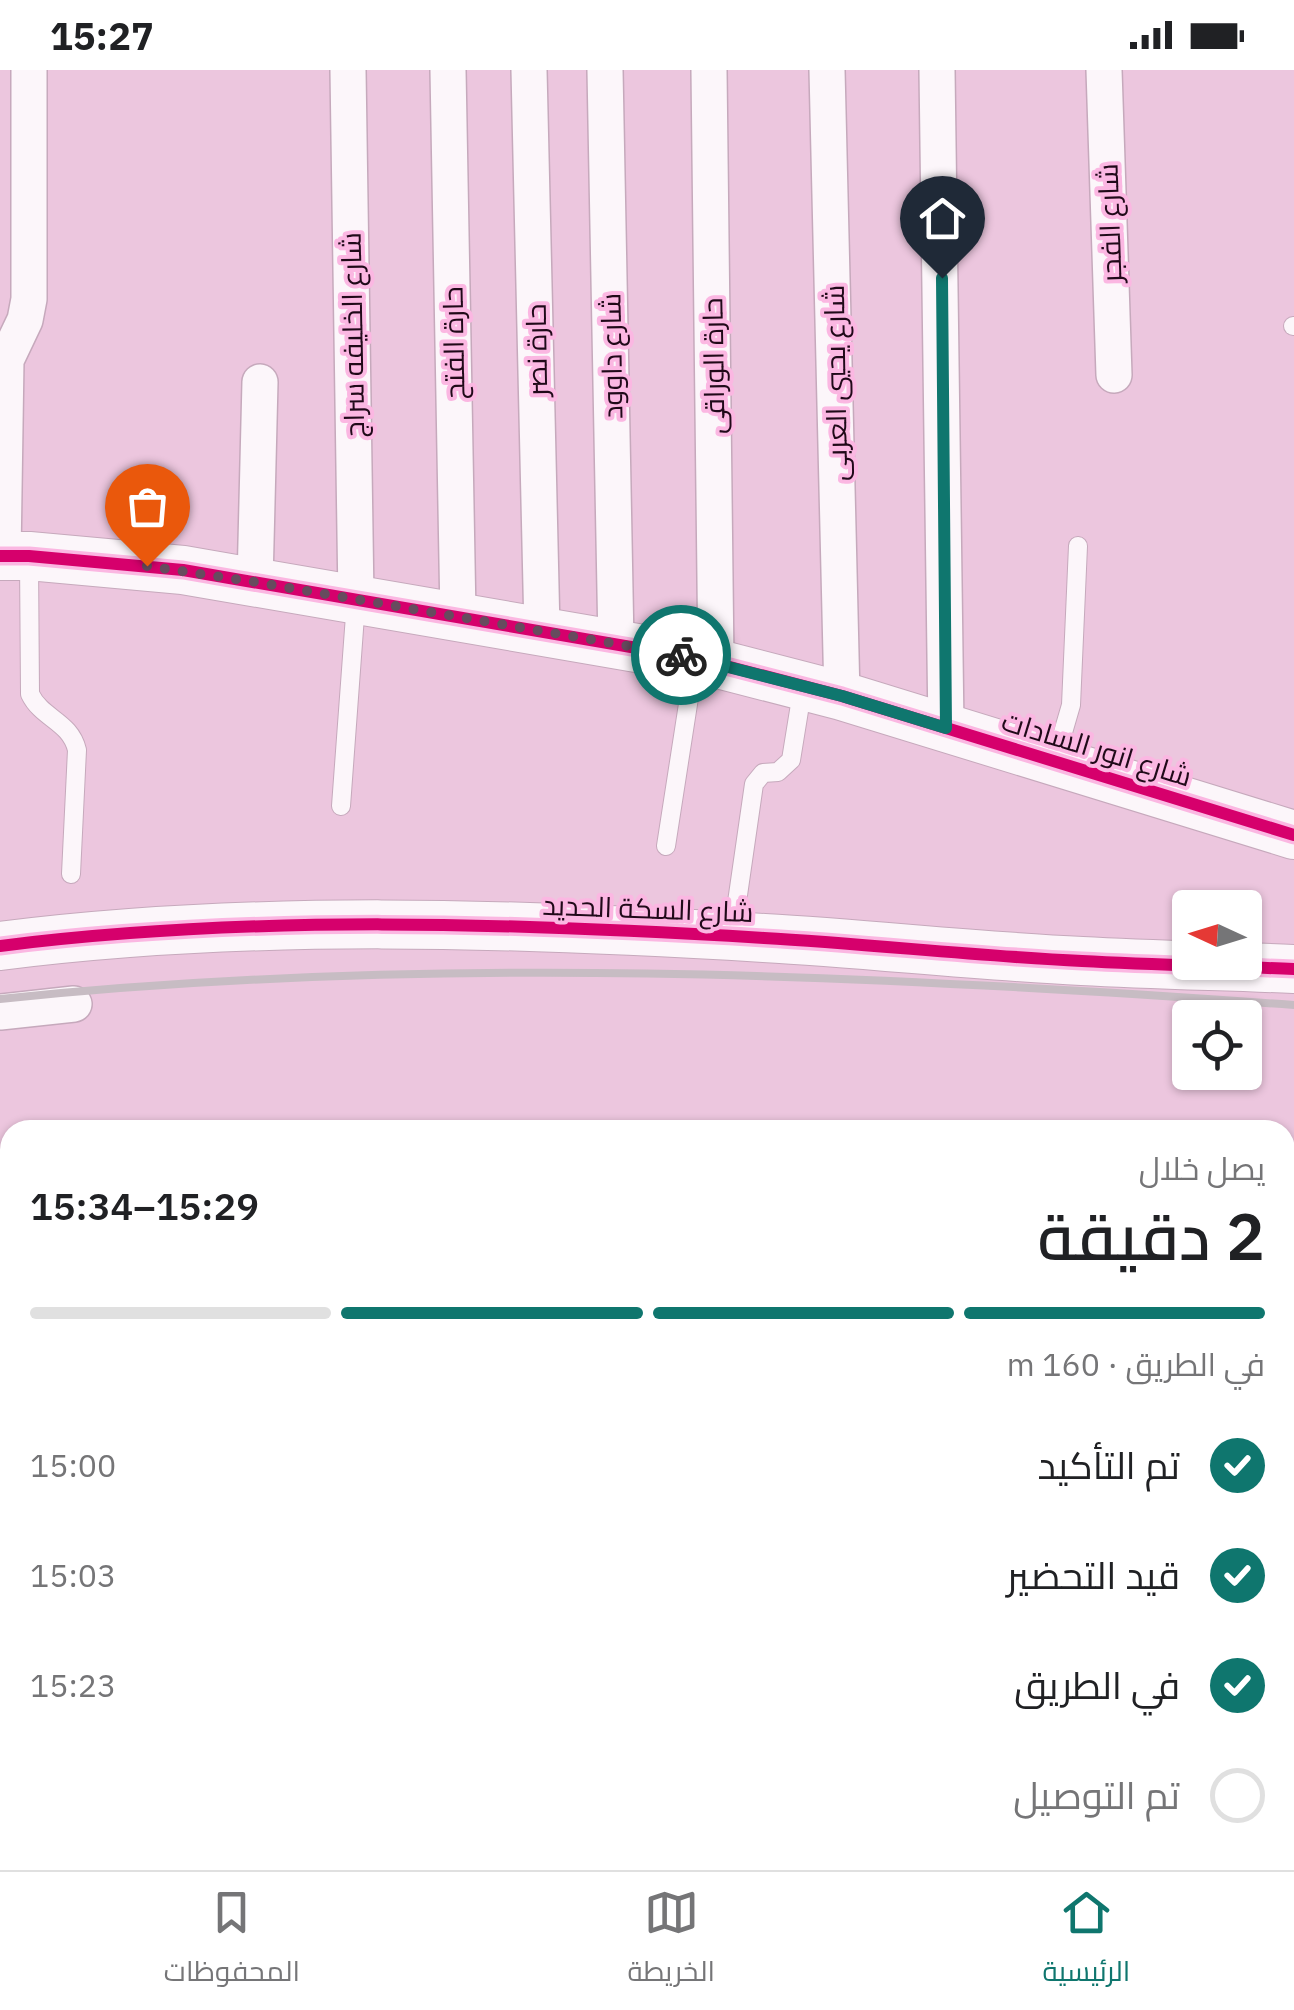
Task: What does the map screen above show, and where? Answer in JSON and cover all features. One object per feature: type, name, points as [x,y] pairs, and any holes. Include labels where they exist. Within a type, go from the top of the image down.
[{"type":"street","points":[[11,556],[6,360],[25,320],[29,298],[28,70]]},
{"type":"street","name":"شارع الخليفه سراج","points":[[348,70],[356,599]]},
{"type":"street","name":"حارة الفتح","points":[[448,70],[458,616]]},
{"type":"street","name":"حارة نصر","points":[[529,70],[542,630]]},
{"type":"street","name":"شارع داوود","points":[[605,70],[616,642]]},
{"type":"street","name":"حارة الوراقى","points":[[706,660],[709,70]]},
{"type":"street","name":"شارع يحيي العربى","points":[[822,690],[827,70]]},
{"type":"street","points":[[937,70],[946,728]]},
{"type":"street","name":"شارع الفجر","points":[[1104,70],[1114,375]]},
{"type":"street","points":[[255,582],[260,382]]},
{"type":"street","name":"شارع انور السادات","points":[[11,556],[182,570],[706,660],[822,690],[1294,835]]},
{"type":"street","name":"شارع السكة الحديد","points":[[0,946],[197,928],[457,928],[764,938],[1081,962],[1294,969]]},
{"type":"street","points":[[0,1012],[74,1004]]},
{"type":"lane","points":[[1055,761],[1071,705],[1078,546]]},
{"type":"lane","points":[[11,556],[30,694],[43,711],[74,736],[77,750],[71,874]]},
{"type":"lane","points":[[341,806],[356,599]]},
{"type":"lane","points":[[666,846],[706,660]]},
{"type":"lane","points":[[737,902],[754,784],[763,773],[778,772],[791,760],[822,690]]},
{"type":"railway","points":[[0,999],[161,985],[485,973],[809,978],[1294,1005]]},
{"type":"cycle path","points":[[0,556],[183,570],[695,658],[842,696],[1294,835]]},
{"type":"cycle path","points":[[0,946],[190,929],[382,924],[573,928],[1082,961],[1294,969]]},
{"type":"way so far","points":[[147,566],[681,655]]},
{"type":"route","points":[[681,655],[842,696],[946,728],[942,278]]}]
